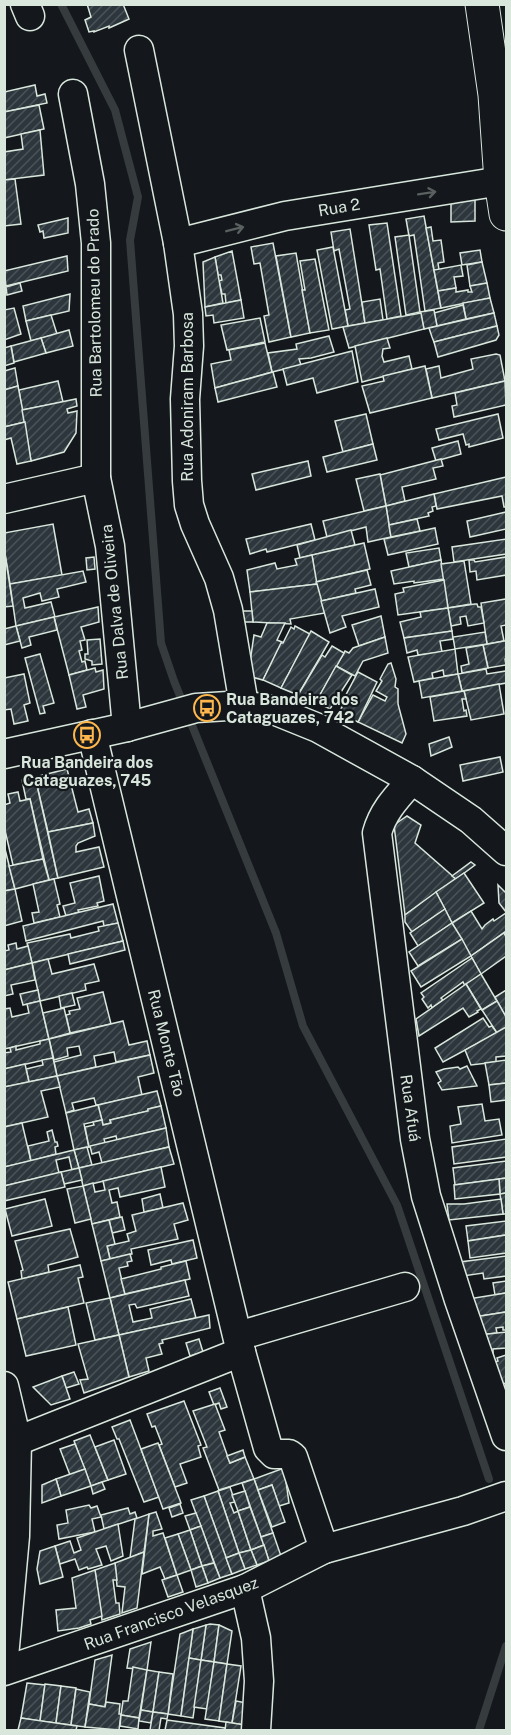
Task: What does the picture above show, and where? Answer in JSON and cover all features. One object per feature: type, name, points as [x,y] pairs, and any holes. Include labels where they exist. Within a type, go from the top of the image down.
[{"type":"main road","points":[[482,4],[495,95],[501,181],[507,214]]},
{"type":"street","name":"Rua Adoniram Barbosa","points":[[139,50],[178,243],[188,314],[189,346],[185,399],[186,481],[189,505],[219,578],[228,610],[244,705]]},
{"type":"street","name":"Rua Bartolomeu do Prado","points":[[73,94],[90,184],[96,243],[96,478]]},
{"type":"street","name":"Rua 2","points":[[178,243],[285,216],[501,181]]},
{"type":"street","points":[[4,499],[96,478]]},
{"type":"street","name":"Rua Dalva de Oliveira","points":[[96,478],[140,723]]},
{"type":"street","points":[[4,754],[196,708],[244,705],[276,711],[318,728],[412,780],[471,820],[507,851]]},
{"type":"street","name":"Rua Monte Tão","points":[[92,734],[240,1344],[268,1448],[274,1454],[289,1454],[293,1457],[324,1549]]},
{"type":"street","name":"Rua Afuá","points":[[412,780],[387,809],[377,833],[415,1139],[432,1219],[507,1436]]},
{"type":"street","points":[[17,1441],[240,1344],[405,1287]]},
{"type":"street","points":[[4,1386],[17,1441],[15,1536],[4,1657]]},
{"type":"street","name":"Rua Francisco Velasquez","points":[[4,1671],[245,1589],[324,1549],[463,1511],[507,1496]]},
{"type":"street","points":[[245,1589],[256,1638],[259,1681],[256,1731]]},
{"type":"building","points":[[87,4],[123,4],[129,19],[109,28],[109,26],[89,32],[85,20],[91,17]]},
{"type":"building","points":[[35,85],[37,96],[45,94],[47,103],[4,112],[4,92]]},
{"type":"building","points":[[39,105],[44,129],[4,138],[4,112]]},
{"type":"building","points":[[40,130],[44,175],[4,180],[4,152],[23,149],[21,134]]},
{"type":"building","points":[[15,179],[21,224],[4,226],[4,180]]},
{"type":"building","points":[[475,200],[475,221],[451,222],[451,202]]},
{"type":"building","points":[[424,216],[441,308],[425,311],[414,235],[409,236],[406,219]]},
{"type":"building","points":[[68,218],[68,233],[44,238],[43,231],[40,232],[38,225]]},
{"type":"building","points":[[387,223],[401,316],[387,319],[380,269],[376,270],[369,225]]},
{"type":"building","points":[[431,227],[433,241],[441,240],[444,262],[438,263],[439,270],[434,270],[426,228]]},
{"type":"building","points":[[350,229],[365,323],[348,326],[345,310],[350,309],[339,249],[334,251],[331,232]]},
{"type":"building","points":[[409,235],[420,312],[406,315],[395,237]]},
{"type":"building","points":[[273,243],[291,337],[269,342],[264,316],[269,315],[260,263],[254,264],[251,247]]},
{"type":"building","points":[[333,247],[348,326],[332,329],[317,250]]},
{"type":"building","points":[[480,250],[482,262],[462,265],[460,253]]},
{"type":"building","points":[[232,251],[241,300],[226,303],[215,257]]},
{"type":"building","points":[[296,253],[310,333],[291,337],[276,256]]},
{"type":"building","points":[[67,256],[68,271],[6,286],[4,271]]},
{"type":"building","points":[[215,257],[223,303],[205,307],[203,262]]},
{"type":"building","points":[[315,259],[329,330],[310,333],[302,290],[305,290],[300,261]]},
{"type":"building","points":[[482,262],[487,283],[470,286],[467,265]]},
{"type":"building","points":[[461,265],[463,276],[454,277],[456,288],[438,291],[434,270]]},
{"type":"building","points":[[20,283],[22,291],[7,295],[6,287]]},
{"type":"building","points":[[487,283],[490,298],[441,308],[438,291],[456,288],[456,292],[468,290],[472,292],[470,286]]},
{"type":"building","points":[[70,294],[69,311],[26,321],[23,306]]},
{"type":"building","points":[[490,298],[494,313],[466,319],[463,303]]},
{"type":"building","points":[[380,299],[383,320],[365,323],[362,302]]},
{"type":"building","points":[[241,300],[244,318],[214,323],[213,315],[206,316],[205,307]]},
{"type":"building","points":[[463,305],[466,319],[437,326],[434,313]]},
{"type":"building","points":[[14,308],[21,334],[4,340],[4,310]]},
{"type":"building","points":[[434,310],[437,326],[424,329],[420,312]]},
{"type":"building","points":[[421,313],[424,329],[349,348],[343,327]]},
{"type":"building","points":[[494,313],[497,326],[434,342],[429,328]]},
{"type":"building","points":[[51,315],[57,334],[31,341],[26,321]]},
{"type":"building","points":[[260,318],[265,342],[227,350],[221,325]]},
{"type":"building","points":[[497,326],[499,335],[496,340],[438,357],[434,342]]},
{"type":"building","points":[[69,330],[73,346],[46,353],[41,338]]},
{"type":"building","points":[[329,336],[334,352],[299,359],[301,365],[272,372],[268,353],[297,349],[296,344]]},
{"type":"building","points":[[41,338],[46,353],[14,362],[11,346]]},
{"type":"building","points":[[387,338],[390,348],[383,349],[384,362],[409,356],[412,369],[362,382],[355,346]]},
{"type":"building","points":[[265,343],[272,372],[215,388],[211,364],[231,360],[229,350]]},
{"type":"building","points":[[11,346],[14,363],[4,366],[4,348]]},
{"type":"building","points":[[352,351],[358,382],[317,393],[313,378],[287,385],[283,369]]},
{"type":"building","points":[[500,355],[505,381],[432,398],[426,369],[439,366],[441,378],[473,369],[471,359]]},
{"type":"building","points":[[425,366],[432,398],[370,413],[362,386],[384,381],[383,376]]},
{"type":"building","points":[[15,368],[18,386],[4,390],[4,371]]},
{"type":"building","points":[[273,372],[277,387],[218,402],[215,388]]},
{"type":"building","points":[[58,381],[63,402],[22,410],[19,390]]},
{"type":"building","points":[[505,381],[506,405],[454,417],[452,406],[457,405],[455,393]]},
{"type":"building","points":[[18,386],[25,422],[4,427],[4,390]]},
{"type":"building","points":[[76,399],[77,406],[67,409],[68,413],[77,411],[76,433],[64,452],[31,461],[22,410]]},
{"type":"building","points":[[366,414],[373,444],[343,452],[335,421]]},
{"type":"building","points":[[498,414],[503,438],[469,447],[469,444],[466,445],[463,434],[439,440],[436,429]]},
{"type":"building","points":[[25,422],[31,461],[17,464],[11,438],[4,440],[4,427]]},
{"type":"building","points":[[458,441],[461,454],[436,461],[432,448]]},
{"type":"building","points":[[373,444],[377,460],[327,472],[323,457]]},
{"type":"building","points":[[441,459],[443,466],[433,468],[436,479],[402,487],[405,501],[386,506],[380,475]]},
{"type":"building","points":[[308,461],[311,476],[256,490],[252,474]]},
{"type":"building","points":[[380,474],[386,506],[364,511],[356,479]]},
{"type":"building","points":[[506,477],[506,507],[504,507],[502,496],[437,509],[434,494]]},
{"type":"building","points":[[434,494],[436,506],[432,507],[433,511],[428,513],[429,516],[389,525],[386,506]]},
{"type":"building","points":[[386,506],[391,537],[368,542],[366,527],[327,537],[323,521]]},
{"type":"building","points":[[506,512],[506,529],[470,537],[467,521]]},
{"type":"building","points":[[417,519],[420,531],[391,537],[389,525]]},
{"type":"building","points":[[53,524],[62,575],[10,584],[4,533]]},
{"type":"building","points":[[311,524],[315,540],[250,554],[246,539]]},
{"type":"building","points":[[435,528],[438,544],[388,555],[384,539]]},
{"type":"building","points":[[351,530],[355,545],[300,558],[297,545]]},
{"type":"building","points":[[506,539],[506,554],[454,562],[452,547]]},
{"type":"building","points":[[364,543],[370,569],[316,582],[312,555]]},
{"type":"building","points":[[4,548],[13,606],[4,607]]},
{"type":"building","points":[[439,548],[441,560],[409,567],[406,553]]},
{"type":"building","points":[[312,555],[317,584],[250,592],[247,570],[275,563],[277,569],[297,565],[295,559]]},
{"type":"building","points":[[94,557],[95,569],[87,570],[86,558]]},
{"type":"building","points":[[506,557],[506,575],[477,580],[476,571],[470,572],[469,560],[475,562]]},
{"type":"building","points":[[441,560],[444,579],[394,584],[391,571]]},
{"type":"building","points":[[464,561],[471,604],[448,608],[441,564]]},
{"type":"building","points":[[367,570],[371,585],[355,589],[356,593],[321,601],[316,582]]},
{"type":"building","points":[[83,571],[86,582],[57,589],[59,597],[42,601],[40,593],[23,598],[25,608],[51,602],[55,617],[16,626],[10,584]]},
{"type":"building","points":[[444,580],[448,608],[398,615],[395,594],[404,592],[403,588]]},
{"type":"building","points":[[317,584],[325,613],[290,619],[291,624],[253,622],[250,592]]},
{"type":"building","points":[[375,589],[379,607],[342,616],[346,627],[330,633],[321,601]]},
{"type":"building","points":[[506,599],[506,625],[501,626],[504,641],[487,644],[481,603]]},
{"type":"building","points":[[477,604],[481,607],[484,623],[468,626],[466,616],[460,617],[461,624],[451,626],[448,608]]},
{"type":"building","points":[[98,607],[99,622],[81,627],[85,640],[80,641],[82,650],[79,651],[87,670],[69,675],[54,617]]},
{"type":"building","points":[[448,608],[452,631],[404,638],[400,622],[421,617],[420,612]]},
{"type":"building","points":[[240,611],[252,611],[253,622],[240,622]]},
{"type":"building","points":[[381,616],[385,637],[359,646],[352,625]]},
{"type":"building","points":[[54,617],[57,630],[29,637],[31,645],[22,648],[16,626]]},
{"type":"building","points":[[267,623],[285,623],[277,640],[282,642],[263,680],[248,676],[254,635],[261,637]]},
{"type":"building","points":[[16,626],[20,641],[4,645],[4,629]]},
{"type":"building","points":[[295,626],[310,634],[281,688],[263,680],[281,643],[291,627],[294,629]]},
{"type":"building","points":[[311,631],[329,642],[298,695],[281,688]]},
{"type":"building","points":[[452,631],[453,639],[440,641],[442,652],[418,655],[417,650],[407,653],[404,638]]},
{"type":"building","points":[[485,632],[487,644],[455,649],[453,637]]},
{"type":"building","points":[[385,637],[388,653],[363,661],[355,676],[336,666],[345,651],[349,653],[353,648]]},
{"type":"building","points":[[100,639],[102,664],[92,665],[92,661],[85,659],[85,654],[88,654],[87,640]]},
{"type":"building","points":[[506,641],[506,665],[488,668],[483,645]]},
{"type":"building","points":[[483,645],[488,668],[462,673],[461,666],[469,664],[466,648]]},
{"type":"building","points":[[332,646],[344,653],[316,702],[298,695],[322,655],[325,657]]},
{"type":"building","points":[[455,649],[458,674],[444,676],[443,670],[432,673],[433,678],[414,682],[408,657]]},
{"type":"building","points":[[40,654],[54,703],[43,706],[45,713],[40,714],[25,658]]},
{"type":"building","points":[[391,663],[406,734],[402,743],[358,722],[373,695],[385,701],[387,697],[376,691],[388,664]]},
{"type":"building","points":[[336,666],[352,675],[330,709],[316,702]]},
{"type":"building","points":[[95,668],[96,672],[103,670],[104,689],[83,695],[86,707],[77,709],[69,675]]},
{"type":"building","points":[[486,669],[487,674],[506,671],[506,683],[462,691],[458,674]]},
{"type":"building","points":[[358,672],[377,682],[358,722],[339,713],[342,707],[340,706]]},
{"type":"building","points":[[24,674],[30,703],[24,705],[28,721],[14,724],[11,709],[4,710],[4,678]]},
{"type":"building","points":[[458,674],[462,691],[422,698],[419,681]]},
{"type":"building","points":[[499,684],[504,714],[471,720],[464,691]]},
{"type":"building","points":[[464,691],[466,699],[462,699],[467,716],[434,721],[430,697]]},
{"type":"building","points":[[449,737],[452,747],[431,756],[429,744]]},
{"type":"building","points":[[500,757],[503,772],[463,781],[460,765]]},
{"type":"building","points":[[67,769],[78,812],[89,809],[93,823],[48,832],[35,777]]},
{"type":"building","points":[[35,777],[58,878],[49,880],[30,799],[26,799],[22,780]]},
{"type":"building","points":[[18,792],[20,801],[30,799],[43,859],[13,865],[4,826],[4,805],[10,803],[8,794]]},
{"type":"building","points":[[407,816],[421,825],[415,843],[456,879],[405,915],[394,825]]},
{"type":"building","points":[[93,823],[95,836],[78,843],[76,852],[99,847],[104,867],[58,878],[48,832]]},
{"type":"building","points":[[4,845],[15,889],[4,891]]},
{"type":"building","points":[[43,859],[49,880],[15,889],[9,866]]},
{"type":"building","points":[[471,862],[475,865],[456,879],[452,876]]},
{"type":"building","points":[[464,873],[484,903],[452,923],[436,892]]},
{"type":"building","points":[[99,876],[104,901],[97,903],[98,906],[78,910],[79,912],[66,916],[63,906],[75,903],[70,883]]},
{"type":"building","points":[[54,879],[60,904],[57,905],[60,917],[34,923],[32,913],[39,912],[33,884]]},
{"type":"building","points":[[498,885],[506,893],[506,912],[499,903]]},
{"type":"building","points":[[15,889],[22,921],[4,926],[4,891]]},
{"type":"building","points":[[436,892],[445,909],[412,932],[405,922],[405,915]]},
{"type":"building","points":[[113,904],[118,923],[104,926],[103,921],[26,941],[23,926]]},
{"type":"building","points":[[445,909],[452,923],[418,946],[410,933]]},
{"type":"building","points":[[471,911],[482,929],[493,919],[494,921],[506,913],[506,931],[471,956],[452,923]]},
{"type":"building","points":[[118,923],[123,941],[32,963],[27,943],[70,934],[71,938],[99,931],[98,927]]},
{"type":"building","points":[[452,923],[462,939],[418,966],[409,952]]},
{"type":"building","points":[[504,933],[506,956],[481,974],[471,956]]},
{"type":"building","points":[[462,939],[471,956],[421,987],[411,971]]},
{"type":"building","points":[[123,941],[125,950],[70,964],[68,954]]},
{"type":"building","points":[[16,943],[17,949],[28,946],[32,963],[4,970],[4,951],[9,950],[8,945]]},
{"type":"building","points":[[472,958],[481,974],[465,986],[463,982],[441,998],[443,1000],[432,1008],[431,1005],[428,1008],[421,993]]},
{"type":"building","points":[[48,959],[52,974],[94,964],[99,981],[85,984],[86,990],[40,1001],[32,963]]},
{"type":"building","points":[[32,963],[35,980],[11,985],[13,994],[4,996],[4,970]]},
{"type":"building","points":[[481,974],[497,1001],[482,1010],[466,984]]},
{"type":"building","points":[[466,984],[481,1009],[469,1017],[463,1008],[419,1036],[416,1019]]},
{"type":"building","points":[[38,990],[40,1001],[23,1005],[20,994]]},
{"type":"building","points":[[506,990],[506,1017],[495,997]]},
{"type":"building","points":[[103,992],[111,1024],[70,1033],[66,1015],[70,1014],[69,1011],[80,1009],[77,998]]},
{"type":"building","points":[[72,993],[75,1005],[61,1008],[59,996]]},
{"type":"building","points":[[40,1001],[49,1039],[4,1049],[4,1009],[10,1008],[12,1017],[29,1013],[27,1004]]},
{"type":"building","points":[[497,1001],[506,1017],[506,1027],[497,1033],[482,1010]]},
{"type":"building","points":[[64,1008],[70,1033],[49,1039],[43,1013]]},
{"type":"building","points":[[483,1018],[497,1033],[443,1062],[435,1048]]},
{"type":"building","points":[[123,1021],[129,1045],[147,1041],[150,1055],[116,1062],[114,1052],[94,1056],[96,1067],[57,1076],[54,1062],[81,1055],[79,1046],[67,1048],[68,1056],[54,1060],[49,1039]]},
{"type":"building","points":[[506,1027],[506,1056],[496,1057],[496,1062],[471,1065],[465,1050]]},
{"type":"building","points":[[49,1039],[53,1058],[4,1069],[4,1053],[11,1052],[10,1048],[16,1046],[16,1050],[40,1044],[40,1041]]},
{"type":"building","points":[[150,1055],[154,1073],[138,1077],[142,1095],[98,1105],[94,1098],[72,1103],[74,1110],[66,1113],[57,1076]]},
{"type":"building","points":[[53,1058],[57,1076],[29,1082],[26,1069],[43,1065],[42,1060]]},
{"type":"building","points":[[506,1060],[506,1083],[489,1085],[485,1063]]},
{"type":"building","points":[[25,1064],[29,1082],[4,1087],[4,1069]]},
{"type":"building","points":[[467,1066],[477,1086],[442,1090],[438,1083],[441,1081],[436,1072]]},
{"type":"building","points":[[57,1076],[60,1087],[41,1091],[48,1117],[4,1127],[4,1087]]},
{"type":"building","points":[[506,1083],[506,1100],[491,1102],[489,1085]]},
{"type":"building","points":[[157,1091],[161,1106],[110,1120],[111,1123],[103,1125],[98,1105]]},
{"type":"building","points":[[482,1104],[485,1121],[499,1119],[502,1135],[452,1143],[450,1126],[461,1124],[458,1107]]},
{"type":"building","points":[[98,1105],[102,1120],[84,1124],[89,1147],[74,1150],[66,1113]]},
{"type":"building","points":[[161,1106],[166,1128],[117,1140],[116,1136],[104,1139],[105,1143],[89,1147],[85,1127],[94,1125],[93,1122],[102,1120],[103,1125],[111,1123],[110,1120]]},
{"type":"building","points":[[22,1123],[31,1161],[4,1167],[4,1127]]},
{"type":"building","points":[[166,1128],[169,1147],[102,1163],[99,1152],[92,1154],[90,1146]]},
{"type":"building","points":[[52,1130],[58,1146],[55,1147],[56,1154],[31,1161],[28,1146],[49,1141],[47,1132]]},
{"type":"building","points":[[506,1139],[506,1157],[454,1164],[452,1147]]},
{"type":"building","points":[[87,1147],[92,1165],[79,1168],[74,1150]]},
{"type":"building","points":[[169,1147],[174,1164],[83,1186],[79,1168]]},
{"type":"building","points":[[74,1150],[79,1168],[72,1170],[69,1157],[56,1160],[59,1173],[4,1186],[4,1167]]},
{"type":"building","points":[[506,1161],[506,1178],[455,1185],[453,1168]]},
{"type":"building","points":[[161,1167],[165,1187],[120,1197],[118,1188],[109,1190],[112,1203],[117,1202],[120,1217],[92,1224],[83,1186],[93,1183],[95,1192],[105,1190],[103,1181]]},
{"type":"building","points":[[79,1168],[82,1180],[64,1184],[61,1172]]},
{"type":"building","points":[[61,1172],[65,1187],[4,1201],[4,1186]]},
{"type":"building","points":[[506,1178],[506,1193],[500,1194],[499,1179]]},
{"type":"building","points":[[499,1179],[500,1194],[455,1199],[454,1185]]},
{"type":"building","points":[[83,1186],[91,1219],[75,1223],[67,1189]]},
{"type":"building","points":[[506,1193],[506,1214],[503,1214],[500,1194]]},
{"type":"building","points":[[160,1194],[163,1208],[144,1212],[142,1199]]},
{"type":"building","points":[[45,1199],[52,1226],[12,1236],[5,1209]]},
{"type":"building","points":[[501,1199],[503,1214],[449,1220],[447,1204]]},
{"type":"building","points":[[183,1203],[188,1220],[174,1224],[178,1239],[131,1249],[132,1254],[110,1259],[107,1246],[129,1241],[127,1234],[136,1231],[132,1215]]},
{"type":"building","points":[[122,1217],[125,1230],[112,1233],[109,1220]]},
{"type":"building","points":[[109,1220],[115,1244],[107,1246],[110,1259],[101,1261],[92,1224]]},
{"type":"building","points":[[506,1221],[506,1235],[468,1241],[466,1226]]},
{"type":"building","points":[[70,1229],[78,1257],[48,1265],[49,1272],[22,1279],[21,1271],[23,1270],[15,1241]]},
{"type":"building","points":[[506,1235],[506,1253],[470,1258],[468,1241]]},
{"type":"building","points":[[193,1240],[197,1258],[172,1264],[171,1260],[151,1265],[148,1250]]},
{"type":"building","points":[[130,1254],[132,1261],[127,1262],[128,1266],[119,1268],[125,1294],[110,1298],[101,1261]]},
{"type":"building","points":[[506,1256],[506,1276],[484,1279],[483,1273],[463,1276],[460,1262]]},
{"type":"building","points":[[186,1261],[190,1279],[125,1294],[121,1279]]},
{"type":"building","points":[[80,1265],[83,1277],[78,1278],[84,1303],[17,1319],[8,1282]]},
{"type":"building","points":[[185,1280],[189,1296],[137,1308],[135,1304],[129,1305],[133,1322],[152,1318],[150,1309],[191,1299],[196,1318],[119,1335],[110,1298]]},
{"type":"building","points":[[506,1281],[506,1293],[495,1295],[493,1283]]},
{"type":"building","points":[[506,1293],[506,1312],[474,1317],[468,1299]]},
{"type":"building","points":[[110,1298],[119,1335],[95,1340],[86,1303]]},
{"type":"building","points":[[68,1307],[76,1345],[26,1356],[17,1319]]},
{"type":"building","points":[[506,1312],[506,1330],[503,1330],[503,1327],[496,1328],[497,1333],[479,1335],[474,1317]]},
{"type":"building","points":[[209,1315],[210,1328],[162,1340],[163,1343],[159,1344],[162,1354],[146,1358],[149,1371],[129,1377],[119,1335]]},
{"type":"building","points":[[506,1332],[506,1348],[493,1349],[493,1353],[485,1354],[479,1335]]},
{"type":"building","points":[[119,1335],[129,1377],[84,1393],[80,1380],[88,1379],[78,1344]]},
{"type":"building","points":[[199,1339],[203,1352],[190,1356],[186,1343]]},
{"type":"building","points":[[506,1355],[506,1383],[496,1387],[488,1365]]},
{"type":"building","points":[[74,1372],[79,1384],[66,1388],[62,1376]]},
{"type":"building","points":[[62,1376],[70,1399],[51,1405],[33,1387]]},
{"type":"building","points":[[220,1388],[227,1407],[221,1409],[219,1403],[214,1405],[209,1392]]},
{"type":"building","points":[[184,1401],[201,1445],[198,1446],[201,1457],[180,1464],[187,1483],[175,1487],[159,1445],[162,1444],[147,1414]]},
{"type":"building","points":[[215,1404],[225,1430],[219,1432],[230,1463],[245,1457],[254,1479],[219,1490],[203,1448],[207,1447],[193,1411]]},
{"type":"building","points":[[130,1420],[159,1497],[144,1502],[112,1427]]},
{"type":"building","points":[[90,1435],[108,1480],[91,1486],[74,1441]]},
{"type":"building","points":[[114,1440],[126,1474],[108,1480],[95,1447]]},
{"type":"building","points":[[158,1443],[181,1503],[163,1509],[141,1449]]},
{"type":"building","points":[[75,1444],[85,1469],[70,1475],[60,1449]]},
{"type":"building","points":[[243,1450],[245,1457],[230,1463],[227,1456]]},
{"type":"building","points":[[284,1468],[289,1503],[279,1506],[272,1485],[258,1490],[254,1479]]},
{"type":"building","points":[[85,1469],[91,1486],[61,1496],[56,1479]]},
{"type":"building","points":[[56,1479],[61,1496],[42,1503],[42,1485]]},
{"type":"building","points":[[254,1479],[273,1533],[261,1537],[242,1483]]},
{"type":"building","points":[[102,1482],[105,1489],[93,1494],[91,1486]]},
{"type":"building","points":[[272,1485],[285,1522],[272,1527],[258,1490]]},
{"type":"building","points":[[230,1487],[235,1502],[230,1503],[234,1513],[238,1511],[251,1550],[239,1553],[218,1491]]},
{"type":"building","points":[[218,1491],[239,1553],[226,1558],[204,1496]]},
{"type":"building","points":[[245,1491],[250,1507],[238,1511],[232,1495]]},
{"type":"building","points":[[204,1496],[232,1574],[220,1578],[191,1500]]},
{"type":"building","points":[[180,1504],[183,1513],[172,1517],[169,1508]]},
{"type":"building","points":[[89,1505],[91,1508],[97,1506],[101,1517],[92,1519],[95,1532],[59,1539],[57,1525],[68,1523],[66,1510]]},
{"type":"building","points":[[250,1507],[264,1545],[251,1550],[238,1511]]},
{"type":"building","points":[[128,1508],[130,1514],[135,1512],[137,1518],[104,1529],[101,1515]]},
{"type":"building","points":[[156,1512],[162,1529],[153,1531],[153,1536],[163,1533],[177,1575],[165,1579],[160,1567],[142,1574],[149,1514]]},
{"type":"building","points":[[196,1513],[201,1526],[190,1530],[185,1516]]},
{"type":"building","points":[[149,1514],[144,1552],[130,1558],[135,1519]]},
{"type":"building","points":[[118,1524],[123,1556],[111,1561],[106,1546],[96,1549],[102,1565],[79,1570],[75,1559],[60,1564],[55,1546],[70,1541],[74,1553],[81,1550],[77,1538]]},
{"type":"building","points":[[201,1526],[214,1563],[202,1566],[190,1530]]},
{"type":"building","points":[[190,1530],[202,1566],[191,1570],[178,1534]]},
{"type":"building","points":[[273,1533],[281,1556],[269,1561],[261,1537]]},
{"type":"building","points":[[178,1534],[191,1570],[177,1575],[165,1538]]},
{"type":"building","points":[[264,1545],[269,1561],[257,1565],[251,1550]]},
{"type":"building","points":[[55,1546],[63,1577],[40,1584],[37,1569],[40,1551]]},
{"type":"building","points":[[251,1550],[257,1565],[245,1569],[239,1553]]},
{"type":"building","points":[[144,1552],[137,1608],[122,1613],[125,1587],[117,1586],[115,1563]]},
{"type":"building","points":[[239,1553],[245,1569],[232,1574],[226,1558]]},
{"type":"building","points":[[115,1563],[117,1580],[113,1580],[120,1614],[102,1620],[95,1570]]},
{"type":"building","points":[[214,1563],[220,1578],[208,1583],[202,1566]]},
{"type":"building","points":[[202,1566],[208,1583],[196,1587],[191,1570]]},
{"type":"building","points":[[95,1570],[102,1616],[90,1620],[91,1624],[58,1631],[56,1610],[76,1608],[72,1578]]},
{"type":"building","points":[[177,1575],[183,1592],[168,1597],[162,1580]]},
{"type":"building","points":[[206,1625],[219,1625],[214,1662],[201,1660]]},
{"type":"building","points":[[206,1625],[201,1660],[189,1658],[193,1629]]},
{"type":"building","points":[[219,1625],[232,1631],[227,1664],[214,1662]]},
{"type":"building","points":[[193,1629],[181,1716],[168,1714],[180,1634]]},
{"type":"building","points":[[151,1642],[147,1670],[127,1668],[130,1649]]},
{"type":"building","points":[[112,1655],[105,1707],[89,1704],[95,1660]]},
{"type":"building","points":[[189,1658],[201,1660],[193,1718],[181,1716]]},
{"type":"building","points":[[201,1660],[214,1662],[207,1709],[194,1707]]},
{"type":"building","points":[[214,1662],[227,1664],[219,1721],[205,1719]]},
{"type":"building","points":[[227,1664],[241,1666],[232,1723],[219,1721]]},
{"type":"building","points":[[133,1667],[147,1670],[139,1718],[121,1715],[123,1701],[128,1701]]},
{"type":"building","points":[[147,1670],[159,1672],[153,1712],[141,1710]]},
{"type":"building","points":[[159,1672],[173,1674],[168,1714],[153,1712]]},
{"type":"building","points":[[27,1683],[45,1685],[40,1721],[21,1718]]},
{"type":"building","points":[[45,1684],[61,1686],[56,1723],[40,1721]]},
{"type":"building","points":[[61,1686],[76,1688],[71,1725],[56,1723]]},
{"type":"building","points":[[76,1689],[90,1692],[85,1727],[71,1725]]},
{"type":"building","points":[[236,1701],[247,1703],[245,1725],[232,1723]]},
{"type":"building","points":[[106,1702],[120,1704],[119,1730],[85,1727],[89,1704],[105,1707]]},
{"type":"building","points":[[141,1710],[153,1712],[151,1723],[139,1721]]},
{"type":"building","points":[[153,1712],[168,1714],[167,1719],[161,1718],[159,1730],[150,1730]]},
{"type":"building","points":[[121,1715],[139,1718],[138,1729],[120,1726]]},
{"type":"building","points":[[21,1718],[77,1726],[76,1730],[18,1730]]},
{"type":"building","points":[[167,1720],[225,1728],[225,1730],[165,1730]]},
{"type":"building","points":[[226,1722],[245,1725],[244,1730],[225,1730]]},
{"type":"waterway","points":[[61,4],[115,110],[138,197],[130,240],[161,643],[174,681],[276,933],[303,1026],[397,1205],[489,1479]]},
{"type":"waterway","points":[[479,1730],[506,1646]]},
{"type":"place","name":"Rua Bandeira dos Cataguazes, 742","points":[[207,708]]},
{"type":"place","name":"Rua Bandeira dos Cataguazes, 745","points":[[87,735]]}]
